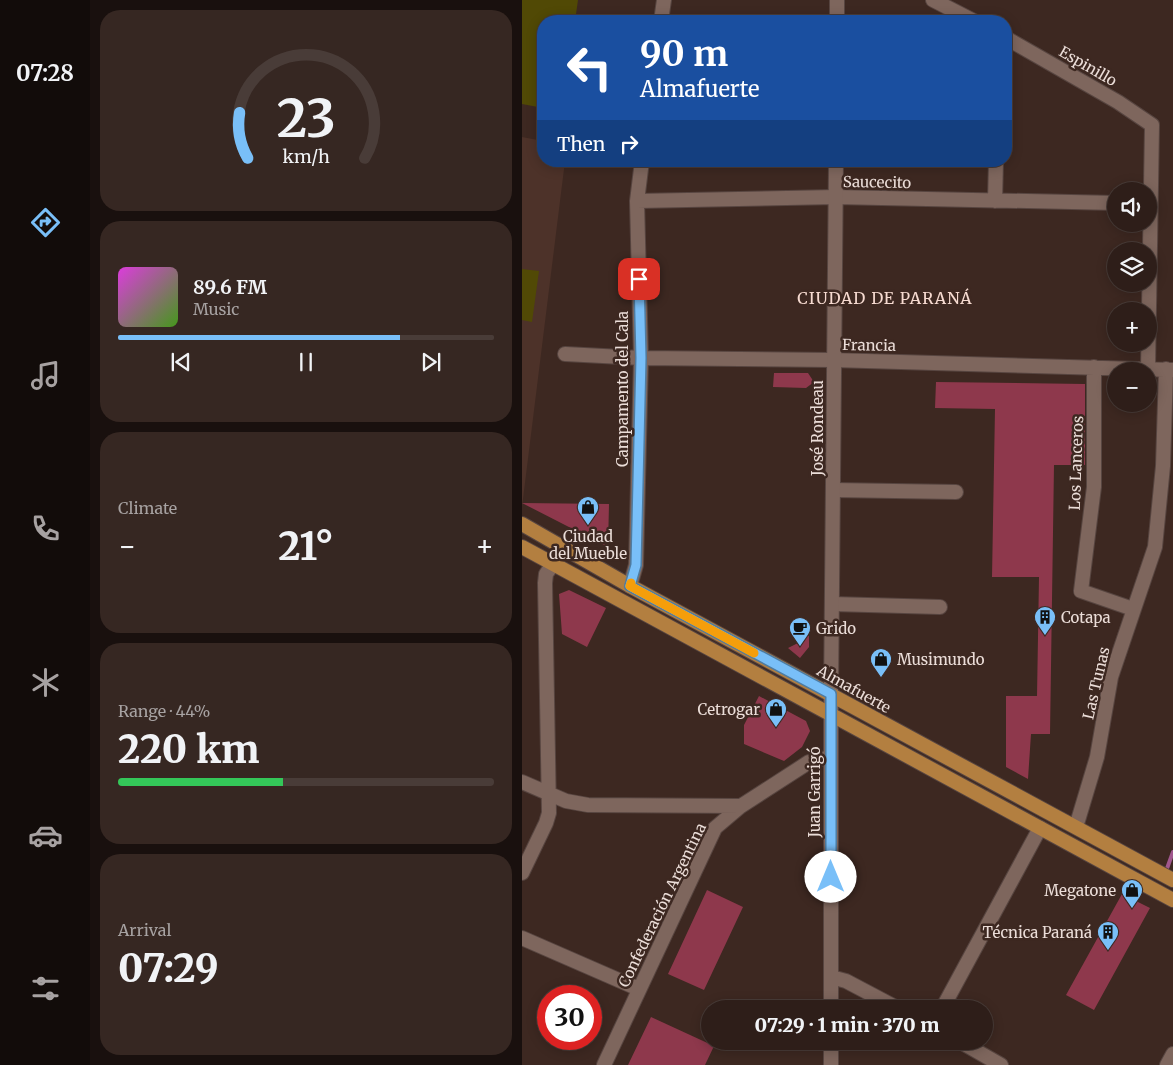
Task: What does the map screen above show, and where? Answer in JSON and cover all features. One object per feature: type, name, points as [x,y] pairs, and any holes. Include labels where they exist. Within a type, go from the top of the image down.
[{"type":"main road","name":"Almafuerte","points":[[522,524],[630,586],[1172,880]]},
{"type":"main road","points":[[522,547],[1172,900]]},
{"type":"street","points":[[663,15],[664,0]]},
{"type":"street","points":[[837,0],[837,15]]},
{"type":"street","points":[[933,0],[962,15]]},
{"type":"street","name":"Espinillo","points":[[1012,41],[1118,102],[1152,125],[1151,182]]},
{"type":"street","name":"Campamento del Cala","points":[[630,586],[636,565],[641,358],[637,201],[641,167]]},
{"type":"street","name":"José Rondeau","points":[[831,694],[836,167]]},
{"type":"street","points":[[995,201],[996,167]]},
{"type":"street","name":"Saucecito","points":[[637,201],[836,197],[1107,203]]},
{"type":"street","points":[[1148,362],[1150,232]]},
{"type":"street","name":"Francia","points":[[565,354],[641,358],[833,360],[1107,367]]},
{"type":"street","name":"Los Lanceros","points":[[1094,367],[1094,487],[1081,591],[1133,609]]},
{"type":"street","name":"Las Tunas","points":[[1076,827],[1097,757],[1112,677],[1155,547],[1163,466],[1169,369]]},
{"type":"street","points":[[833,490],[956,492]]},
{"type":"street","points":[[522,873],[549,813],[545,583],[546,574],[553,564]]},
{"type":"street","points":[[832,604],[940,607]]},
{"type":"street","name":"Juan Garrigó","points":[[831,694],[831,1000]]},
{"type":"street","name":"Confederación Argentina","points":[[604,1065],[715,828],[741,806],[809,762],[830,757]]},
{"type":"street","points":[[522,782],[566,801],[588,804],[741,806]]},
{"type":"street","points":[[947,1000],[1040,828]]},
{"type":"street","points":[[522,938],[639,989]]},
{"type":"street","points":[[831,977],[846,981],[882,1000]]},
{"type":"street","points":[[831,1050],[831,1065]]},
{"type":"street","points":[[975,1050],[1001,1065]]},
{"type":"street","points":[[1167,1065],[1172,1054]]},
{"type":"shaded area","points":[[522,0],[578,0],[576,15],[537,15],[537,107],[522,104]]},
{"type":"shaded area","points":[[522,137],[537,140],[537,167],[564,167],[522,507]]},
{"type":"shaded area","points":[[522,269],[539,271],[532,322],[522,320]]},
{"type":"building","points":[[774,373],[808,373],[814,382],[806,388],[773,387]]},
{"type":"building","name":"Cotapa","points":[[936,382],[1085,384],[1085,465],[1054,465],[1050,734],[1031,734],[1028,779],[1006,767],[1006,696],[1037,696],[1039,577],[992,577],[995,409],[935,408]]},
{"type":"building","name":"Ciudad del Mueble","points":[[522,503],[609,504],[608,547]]},
{"type":"building","points":[[569,590],[606,608],[587,647],[562,634],[559,594]]},
{"type":"building","name":"Grido","points":[[798,636],[809,636],[809,647],[800,658],[788,648],[798,643]]},
{"type":"building","name":"Cetrogar","points":[[759,696],[806,721],[810,731],[802,747],[784,761],[744,744],[744,725]]},
{"type":"building","points":[[707,890],[743,907],[704,990],[668,974]]},
{"type":"building","name":"Técnica Paraná","points":[[1122,894],[1150,908],[1094,1010],[1066,995]]},
{"type":"building","points":[[651,1017],[701,1040],[701,1050],[712,1050],[705,1065],[628,1065]]},
{"type":"waterway","points":[[1165,874],[1173,852]]},
{"type":"slow traffic","points":[[631,583],[630,586],[754,653]]},
{"type":"place","name":"Ciudad del Mueble","points":[[588,526]]},
{"type":"place","name":"Cotapa","points":[[1045,636]]},
{"type":"place","name":"Grido","points":[[800,647]]},
{"type":"place","name":"Musimundo","points":[[881,678]]},
{"type":"place","name":"Cetrogar","points":[[776,728]]},
{"type":"place","name":"Megatone","points":[[1132,909]]},
{"type":"place","name":"Técnica Paraná","points":[[1108,951]]},
{"type":"district","name":"CIUDAD DE PARANÁ","points":[[885,298]]},
{"type":"route","points":[[639,279],[641,358],[636,565],[630,586],[831,694],[831,877]]}]
